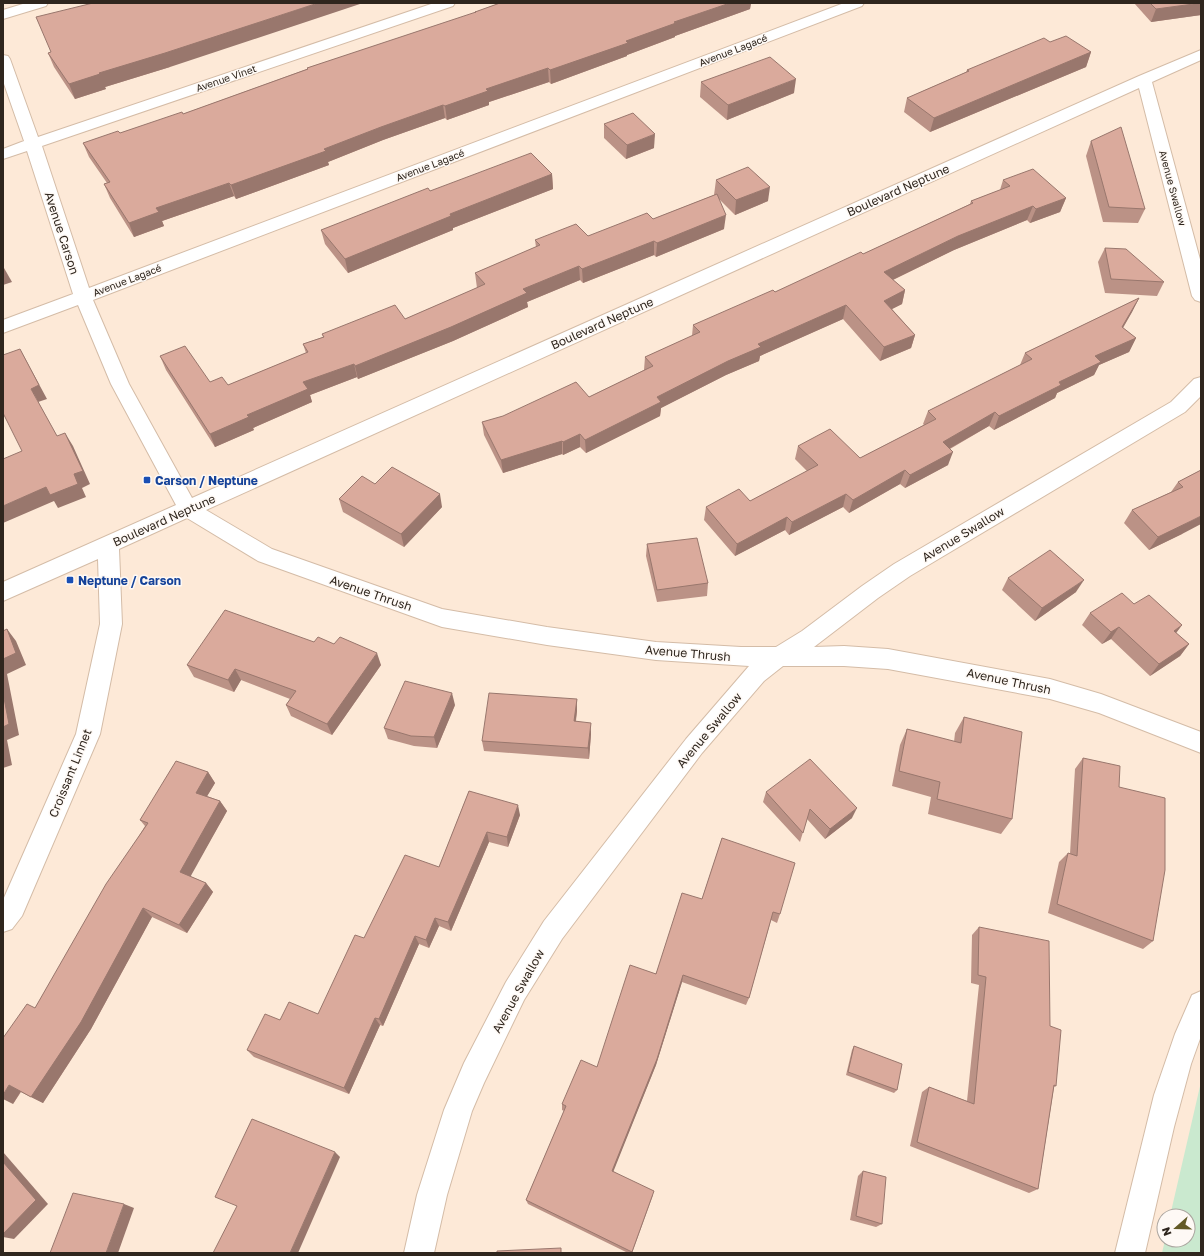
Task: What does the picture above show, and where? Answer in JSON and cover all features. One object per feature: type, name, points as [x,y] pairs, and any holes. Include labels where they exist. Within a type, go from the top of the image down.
[{"type":"street","points":[[3,15],[41,3]]},
{"type":"street","name":"Avenue Vinet","points":[[3,154],[448,3]]},
{"type":"street","name":"Avenue Lagacé","points":[[3,327],[857,3]]},
{"type":"street","name":"Boulevard Neptune","points":[[3,592],[1201,54]]},
{"type":"street","name":"Avenue Carson","points":[[3,59],[33,144],[83,297],[120,384],[188,509]]},
{"type":"street","name":"Avenue Swallow","points":[[1144,79],[1201,296]]},
{"type":"street","name":"Avenue Swallow","points":[[419,1253],[432,1195],[458,1110],[496,1029],[533,960],[572,905],[694,746],[756,674],[810,638],[858,601],[902,570],[1178,407],[1201,384]]},
{"type":"street","name":"Avenue Thrush","points":[[188,509],[265,555],[442,618],[547,636],[656,651],[704,655],[780,657],[844,656],[888,659],[991,676],[1050,689],[1101,704],[1201,743]]},
{"type":"street","name":"Croissant Linnet","points":[[3,920],[13,907],[88,734],[111,624],[108,545]]},
{"type":"street","points":[[1130,1253],[1172,1083],[1201,1004]]},
{"type":"green space","points":[[1201,1082],[1201,1253],[1162,1253],[1163,1248],[1196,1248],[1196,1208],[1172,1208]]},
{"type":"building","points":[[93,3],[318,3],[69,84],[48,53],[51,52],[36,17]]},
{"type":"building","points":[[500,3],[730,3],[674,22],[676,23],[626,41],[628,43],[550,70],[548,68],[486,89],[488,91],[381,127],[324,149],[326,151],[231,185],[229,183],[156,208],[159,212],[129,223],[104,184],[110,182],[83,143],[118,131],[120,133],[182,112],[183,114],[308,69],[307,68]]},
{"type":"building","points":[[1150,3],[1201,3],[1156,9]]},
{"type":"building","points":[[1066,36],[1091,52],[934,118],[907,98],[969,71],[967,70],[1044,38],[1050,42]]},
{"type":"building","points":[[770,57],[796,79],[728,105],[701,82]]},
{"type":"building","points":[[633,113],[655,134],[627,145],[604,124]]},
{"type":"building","points":[[1121,127],[1145,209],[1109,207],[1091,141]]},
{"type":"building","points":[[531,153],[552,174],[450,214],[451,216],[345,259],[321,230],[428,188],[430,191]]},
{"type":"building","points":[[748,167],[770,187],[736,200],[716,180]]},
{"type":"building","points":[[1033,169],[1066,198],[1036,209],[1033,206],[958,236],[884,272],[905,290],[884,301],[915,335],[884,347],[846,305],[758,344],[761,347],[728,361],[657,397],[661,402],[585,440],[580,434],[563,442],[562,441],[501,460],[482,422],[503,416],[576,382],[589,397],[653,366],[645,357],[700,332],[693,325],[773,290],[775,292],[861,252],[863,254],[973,203],[971,201],[1010,186],[1003,180]]},
{"type":"building","points":[[717,194],[726,215],[657,243],[654,241],[582,269],[579,266],[523,289],[527,293],[451,327],[355,366],[354,364],[303,382],[308,389],[247,415],[249,417],[210,434],[160,356],[185,346],[210,382],[222,377],[228,385],[308,352],[303,344],[324,337],[322,334],[395,305],[405,319],[485,284],[475,273],[540,245],[535,240],[576,224],[588,236],[647,213],[653,219]]},
{"type":"building","points":[[1105,248],[1126,249],[1164,282],[1111,279]]},
{"type":"building","points":[[1139,298],[1122,327],[1136,338],[1095,356],[1101,362],[1059,382],[1061,385],[999,416],[995,412],[943,442],[953,452],[910,475],[905,470],[853,500],[846,494],[792,522],[787,517],[737,544],[706,507],[739,489],[750,501],[818,465],[798,446],[830,429],[860,458],[936,419],[928,411],[1032,359],[1025,353]]},
{"type":"building","points":[[20,349],[39,385],[31,389],[57,436],[65,433],[83,471],[74,474],[78,484],[50,495],[46,487],[3,506],[3,459],[22,451],[3,413],[3,355]]},
{"type":"building","points":[[392,467],[440,494],[401,534],[339,499],[362,476],[375,484]]},
{"type":"building","points":[[1201,470],[1201,516],[1158,537],[1132,510],[1183,487],[1178,482]]},
{"type":"building","points":[[697,538],[708,583],[657,590],[647,544]]},
{"type":"building","points":[[1050,550],[1084,580],[1042,608],[1008,578]]},
{"type":"building","points":[[1122,593],[1134,604],[1149,595],[1182,625],[1174,631],[1189,644],[1159,664],[1119,627],[1111,632],[1090,613]]},
{"type":"building","points":[[225,610],[314,642],[318,637],[334,644],[340,637],[377,653],[327,724],[286,705],[296,691],[235,669],[228,680],[187,665]]},
{"type":"building","points":[[7,629],[16,653],[3,659],[3,631]]},
{"type":"building","points":[[405,681],[452,693],[434,737],[411,736],[384,728]]},
{"type":"building","points":[[3,693],[9,724],[3,727]]},
{"type":"building","points":[[489,693],[577,699],[574,721],[591,723],[588,748],[482,741]]},
{"type":"building","points":[[964,717],[1022,732],[1012,819],[937,799],[940,782],[899,771],[907,729],[961,743]]},
{"type":"building","points":[[1083,758],[1120,766],[1119,787],[1165,798],[1165,870],[1153,941],[1057,904],[1068,853],[1077,856]]},
{"type":"building","points":[[810,759],[857,808],[830,829],[810,809],[803,833],[766,792]]},
{"type":"building","points":[[176,761],[208,772],[196,793],[220,801],[180,872],[206,883],[179,925],[143,908],[81,1022],[31,1097],[9,1085],[3,1095],[3,1038],[27,1004],[35,1008],[106,884],[148,823],[140,820]]},
{"type":"building","points":[[469,791],[518,805],[507,837],[487,832],[448,922],[435,918],[426,940],[415,936],[379,1019],[375,1018],[344,1088],[247,1050],[265,1014],[280,1020],[289,1002],[318,1014],[355,935],[364,938],[405,855],[439,867]]},
{"type":"building","points":[[722,838],[795,863],[780,914],[773,912],[749,998],[683,975],[657,1059],[612,1171],[654,1191],[632,1252],[526,1200],[566,1106],[562,1104],[581,1060],[597,1067],[630,965],[656,974],[682,893],[702,899]]},
{"type":"building","points":[[979,927],[1049,941],[1050,1026],[1061,1030],[1056,1086],[1054,1085],[1038,1189],[917,1142],[929,1087],[974,1104],[986,977],[978,975]]},
{"type":"building","points":[[854,1046],[902,1064],[897,1090],[848,1072]]},
{"type":"building","points":[[252,1119],[335,1152],[290,1253],[213,1253],[237,1206],[215,1197]]},
{"type":"building","points":[[3,1162],[36,1200],[3,1234]]},
{"type":"building","points":[[863,1171],[886,1177],[882,1224],[856,1216]]},
{"type":"building","points":[[73,1193],[124,1204],[106,1253],[50,1253]]},
{"type":"building","points":[[561,1248],[561,1253],[497,1253],[497,1251]]},
{"type":"place","name":"Carson / Neptune","points":[[147,480]]},
{"type":"place","name":"Neptune / Carson","points":[[70,580]]}]
